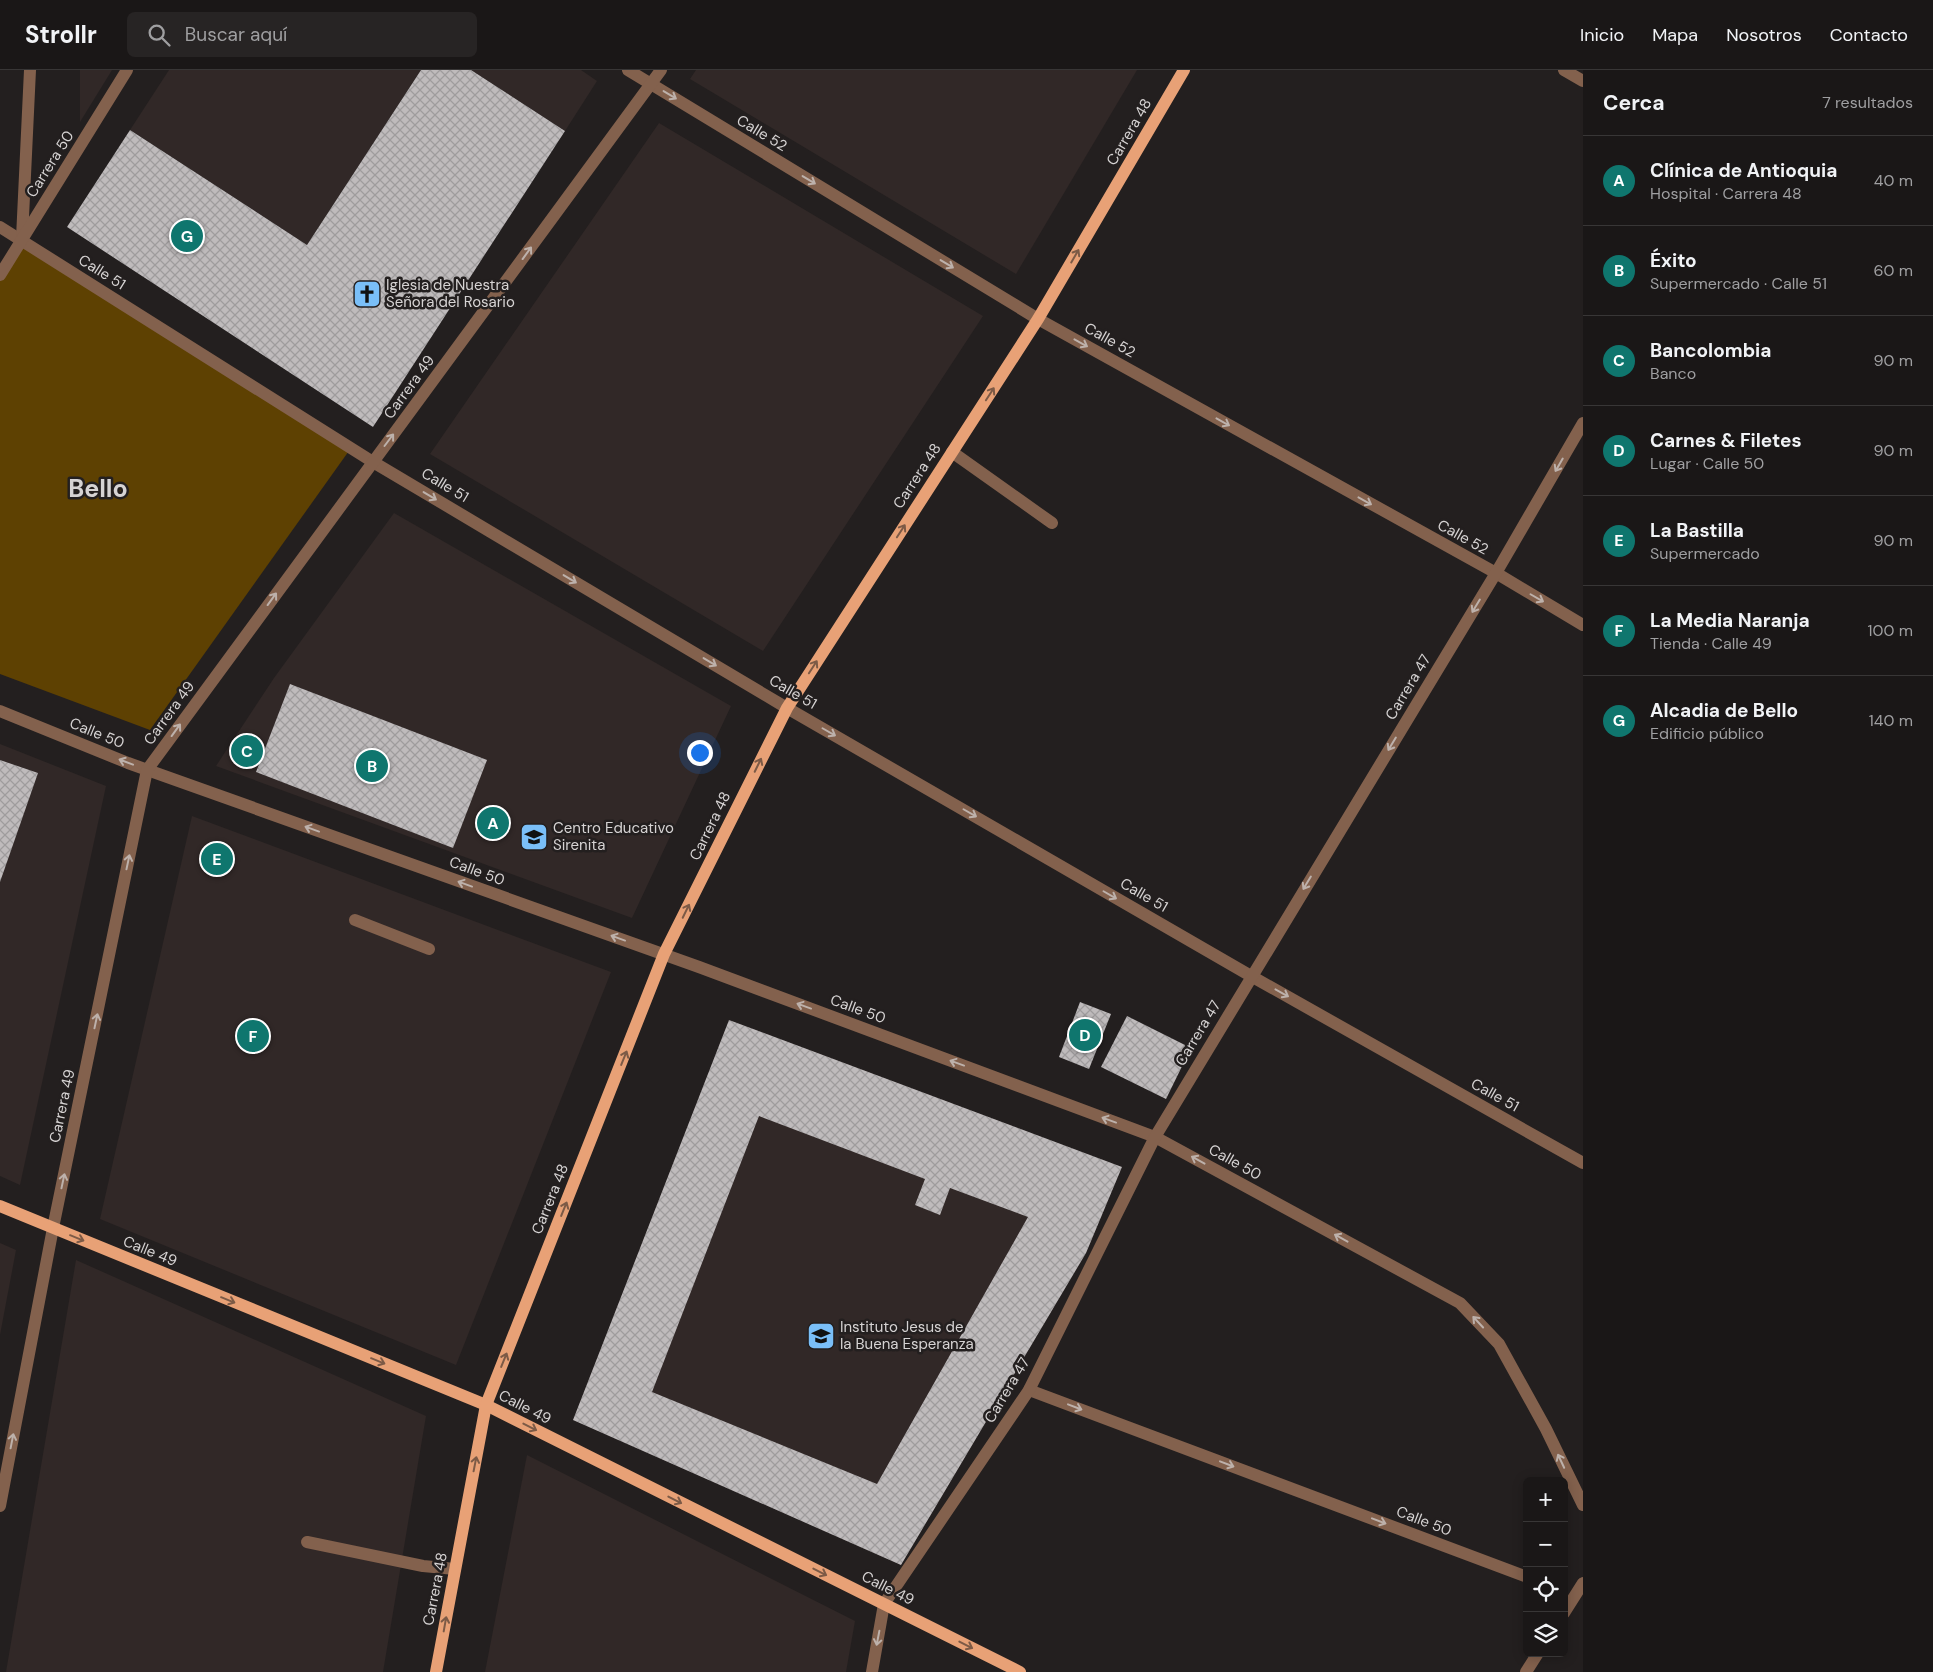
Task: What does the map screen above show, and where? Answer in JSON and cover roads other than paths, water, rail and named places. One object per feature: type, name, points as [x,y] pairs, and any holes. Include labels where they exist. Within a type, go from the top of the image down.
[{"type":"main road","name":"Carrera 48","points":[[436,1672],[486,1405],[664,954],[787,708],[1038,319],[1184,70]]},
{"type":"main road","name":"Calle 49","points":[[0,1206],[486,1405],[1020,1672]]},
{"type":"street","points":[[22,240],[30,70]]},
{"type":"street","name":"Carrera 50","points":[[0,275],[127,70]]},
{"type":"street","name":"Calle 52","points":[[628,70],[1038,319],[1496,574],[1583,625]]},
{"type":"street","name":"Carrera 49","points":[[0,1506],[53,1228],[147,770],[661,70]]},
{"type":"street","points":[[1564,70],[1583,81]]},
{"type":"street","name":"Calle 51","points":[[0,227],[373,462],[787,708],[1251,976],[1583,1163]]},
{"type":"street","name":"Carrera 47","points":[[872,1672],[884,1604],[1029,1390],[1154,1136],[1496,574],[1583,423]]},
{"type":"street","points":[[952,452],[1052,523]]},
{"type":"street","name":"Calle 50","points":[[0,711],[147,770],[664,954],[1154,1136],[1460,1303],[1498,1344],[1546,1429],[1583,1505]]},
{"type":"street","points":[[356,920],[429,949]]},
{"type":"street","name":"Calle 50","points":[[1029,1390],[1523,1575]]},
{"type":"street","points":[[307,1542],[423,1566],[455,1569]]},
{"type":"street","points":[[1564,1612],[1570,1593],[1583,1583]]},
{"type":"street","points":[[1526,1672],[1535,1657]]},
{"type":"place","name":"Alcadia de Bello","points":[[187,236]]},
{"type":"place","name":"Iglesia de Nuestra Señora del Rosario","points":[[367,294]]},
{"type":"place","name":"Bancolombia","points":[[247,751]]},
{"type":"place","name":"Éxito","points":[[372,766]]},
{"type":"place","name":"Clínica de Antioquia","points":[[493,823]]},
{"type":"place","name":"Centro Educativo Sirenita","points":[[534,837]]},
{"type":"place","name":"La Bastilla","points":[[217,859]]},
{"type":"place","name":"Carnes & Filetes","points":[[1085,1035]]},
{"type":"place","name":"La Media Naranja","points":[[253,1036]]},
{"type":"place","name":"Instituto Jesus de la Buena Esperanza","points":[[821,1336]]},
{"type":"district","name":"Bello","points":[[98,488]]}]
